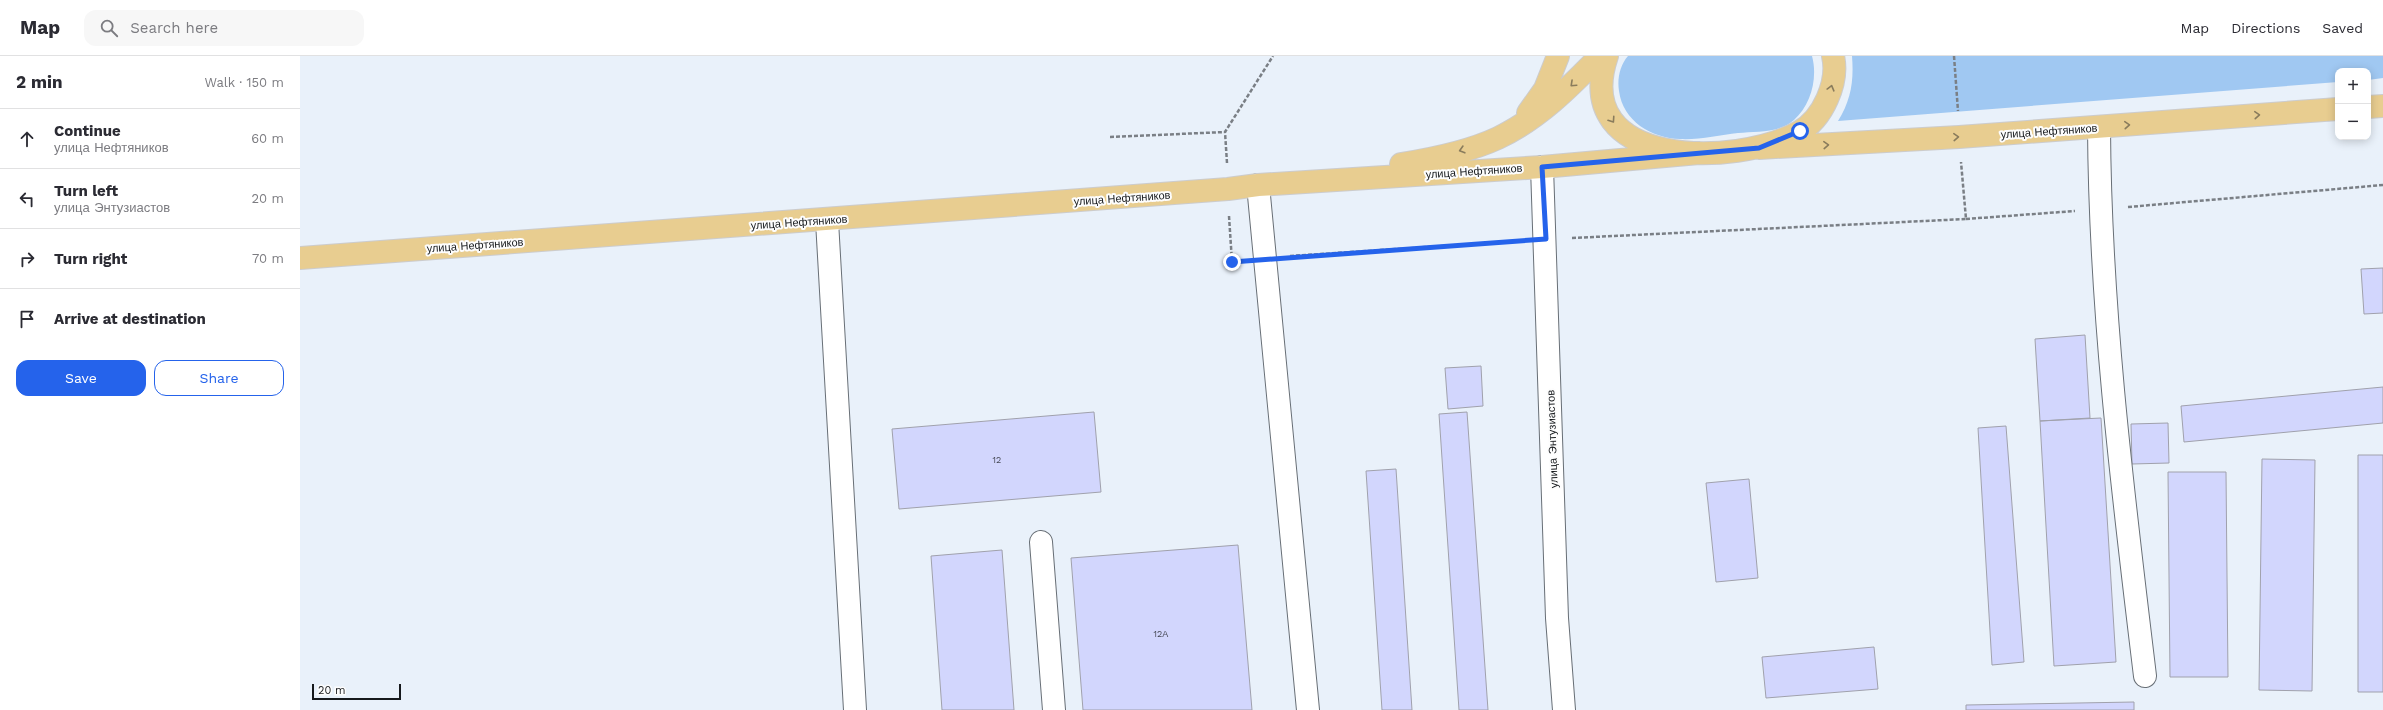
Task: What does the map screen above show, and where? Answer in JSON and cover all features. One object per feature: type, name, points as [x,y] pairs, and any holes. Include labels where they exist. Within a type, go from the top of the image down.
[{"type":"main road","points":[[1518,127],[1545,89],[1558,56]]},
{"type":"main road","name":"улица Нефтяников","points":[[1759,148],[1800,131],[1821,109],[1829,95],[1833,79],[1833,56]]},
{"type":"main road","name":"улица Нефтяников","points":[[1297,182],[1423,160],[1497,138],[1518,127],[1550,105],[1596,58],[1603,69],[1602,98],[1607,114],[1616,126],[1627,136],[1654,148],[1699,153]]},
{"type":"main road","points":[[2371,107],[2383,106]]},
{"type":"main road","name":"улица Нефтяников","points":[[300,258],[827,220],[1228,189],[1297,182],[1542,167],[1759,148],[1959,137],[2335,109]]},
{"type":"street","points":[[2099,127],[2100,209],[2118,447],[2146,676]]},
{"type":"street","name":"улица Энтузиастов","points":[[1542,167],[1546,239],[1557,618],[1564,710]]},
{"type":"street","points":[[1258,185],[1308,710]]},
{"type":"street","points":[[827,220],[855,710]]},
{"type":"street","points":[[1041,542],[1054,710]]},
{"type":"path","points":[[1273,56],[1225,132],[1232,262],[1265,258],[1546,239],[1966,219],[2383,185]]},
{"type":"path","points":[[1954,56],[1966,219]]},
{"type":"path","points":[[1110,137],[1225,132]]},
{"type":"shaded area","points":[[1628,56],[1812,56],[1814,73],[1812,91],[1800,114],[1794,120],[1782,127],[1768,131],[1702,138],[1669,138],[1640,126],[1626,111],[1622,102],[1618,82],[1621,68]]},
{"type":"shaded area","points":[[1852,56],[2383,56],[2383,78],[2371,80],[2371,68],[2335,68],[2335,82],[1838,121],[1849,98],[1852,74]]},
{"type":"building","points":[[2383,268],[2383,313],[2364,314],[2361,269]]},
{"type":"building","points":[[2085,335],[2090,418],[2040,421],[2035,339]]},
{"type":"building","points":[[1481,366],[1483,406],[1448,409],[1445,368]]},
{"type":"building","points":[[2383,387],[2383,423],[2184,442],[2181,406]]},
{"type":"building","points":[[1094,412],[1101,492],[899,509],[892,429]]},
{"type":"building","points":[[1467,412],[1488,710],[1459,710],[1439,414]]},
{"type":"building","points":[[2101,418],[2116,662],[2054,666],[2040,421]]},
{"type":"building","points":[[2168,423],[2169,463],[2132,464],[2131,424]]},
{"type":"building","points":[[2006,426],[2024,662],[1992,665],[1978,428]]},
{"type":"building","points":[[2358,455],[2383,455],[2383,692],[2358,692]]},
{"type":"building","points":[[2262,459],[2315,460],[2312,691],[2259,690]]},
{"type":"building","points":[[1396,469],[1412,710],[1382,710],[1366,471]]},
{"type":"building","points":[[2168,472],[2226,472],[2228,677],[2170,677]]},
{"type":"building","points":[[1749,479],[1758,578],[1716,582],[1706,483]]},
{"type":"building","points":[[1238,545],[1252,710],[1083,710],[1071,558]]},
{"type":"building","points":[[1002,550],[1014,710],[942,710],[931,556]]},
{"type":"building","points":[[1874,647],[1878,689],[1766,698],[1762,657]]},
{"type":"building","points":[[2134,702],[2134,710],[1966,710],[1966,705]]},
{"type":"route","points":[[1232,262],[1265,258],[1546,239],[1542,167],[1759,148],[1800,131]]}]
